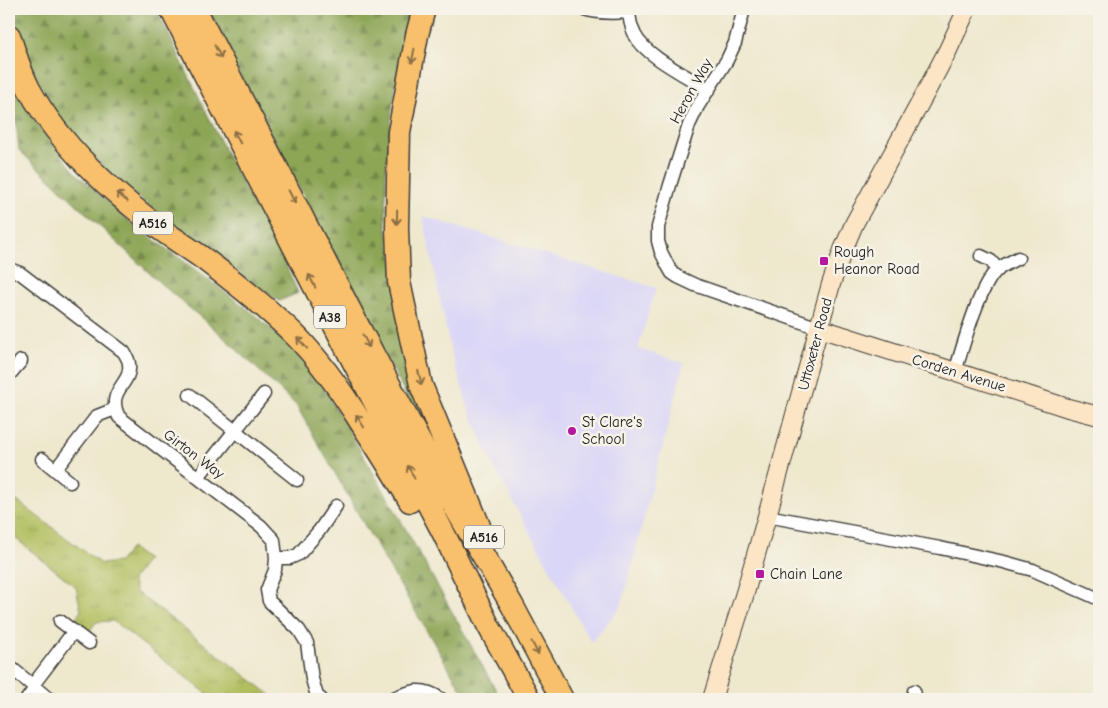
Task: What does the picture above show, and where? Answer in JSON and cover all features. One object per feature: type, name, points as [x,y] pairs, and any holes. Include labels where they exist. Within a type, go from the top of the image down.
[{"type":"highway","name":"A38","points":[[171,9],[444,534],[488,625],[529,699]]},
{"type":"highway","name":"A38","points":[[195,9],[357,324],[448,494],[512,605],[562,699]]},
{"type":"highway","name":"A516","points":[[424,9],[417,35],[399,132],[397,228],[399,282],[421,385],[512,605]]},
{"type":"highway","name":"A516","points":[[9,36],[28,87],[45,114],[79,158],[118,195],[262,304],[309,350],[334,380],[488,625]]},
{"type":"main road","name":"Uttoxeter Road","points":[[712,699],[768,516],[831,284],[843,250],[854,224],[926,92],[967,9]]},
{"type":"main road","name":"Corden Avenue","points":[[819,328],[1068,408],[1099,416]]},
{"type":"street","points":[[584,9],[615,13],[629,10],[632,29],[644,48],[710,90]]},
{"type":"street","name":"Heron Way","points":[[744,9],[735,43],[727,60],[710,90],[698,106],[689,125],[661,219],[658,234],[660,246],[672,273],[678,277],[695,285],[819,328]]},
{"type":"street","points":[[981,256],[991,261],[998,270]]},
{"type":"street","points":[[954,372],[975,310],[988,282],[998,270],[1018,258]]},
{"type":"street","points":[[9,269],[20,273],[124,352],[129,362],[129,373],[114,400],[115,409],[98,416],[56,470]]},
{"type":"street","points":[[9,374],[21,361]]},
{"type":"street","points":[[198,477],[264,394]]},
{"type":"street","points":[[190,395],[297,480]]},
{"type":"street","name":"Girton Way","points":[[115,409],[119,417],[261,526],[274,540],[276,558],[275,570],[267,590],[269,601],[299,630],[307,642],[312,679],[317,696],[321,699]]},
{"type":"street","points":[[42,459],[70,482]]},
{"type":"street","points":[[276,558],[290,558],[299,554],[319,531],[336,506]]},
{"type":"street","points":[[768,516],[1004,562],[1033,570],[1099,599]]},
{"type":"street","points":[[60,621],[89,643]]},
{"type":"street","points":[[27,699],[34,686],[74,631]]},
{"type":"street","points":[[9,666],[49,699]]},
{"type":"street","points":[[392,699],[415,691],[428,691],[442,699]]},
{"type":"shaded area","name":"St Clare's School","points":[[423,216],[656,288],[638,349],[684,363],[621,607],[591,642],[489,457],[467,404],[450,348]]},
{"type":"green space","points":[[13,9],[156,9],[233,167],[283,259],[298,293],[279,301],[262,290],[128,189],[83,147],[56,112],[38,80],[22,42]]},
{"type":"green space","points":[[205,9],[414,9],[398,73],[392,109],[386,170],[386,224],[421,413],[416,415]]},
{"type":"green space","points":[[9,71],[35,122],[75,172],[132,224],[254,314],[293,349],[319,380],[391,503],[501,699],[467,699],[296,405],[218,332],[160,283],[19,150],[16,121],[9,115]]},
{"type":"green space","points":[[9,495],[101,564],[119,562],[131,548],[147,560],[132,580],[136,592],[276,699],[214,699],[113,621],[96,622],[89,632],[74,620],[81,611],[76,587],[9,533]]},
{"type":"place","name":"Rough Heanor Road","points":[[824,261]]},
{"type":"place","name":"St Clare's School","points":[[572,431]]},
{"type":"place","name":"Chain Lane","points":[[760,574]]}]
